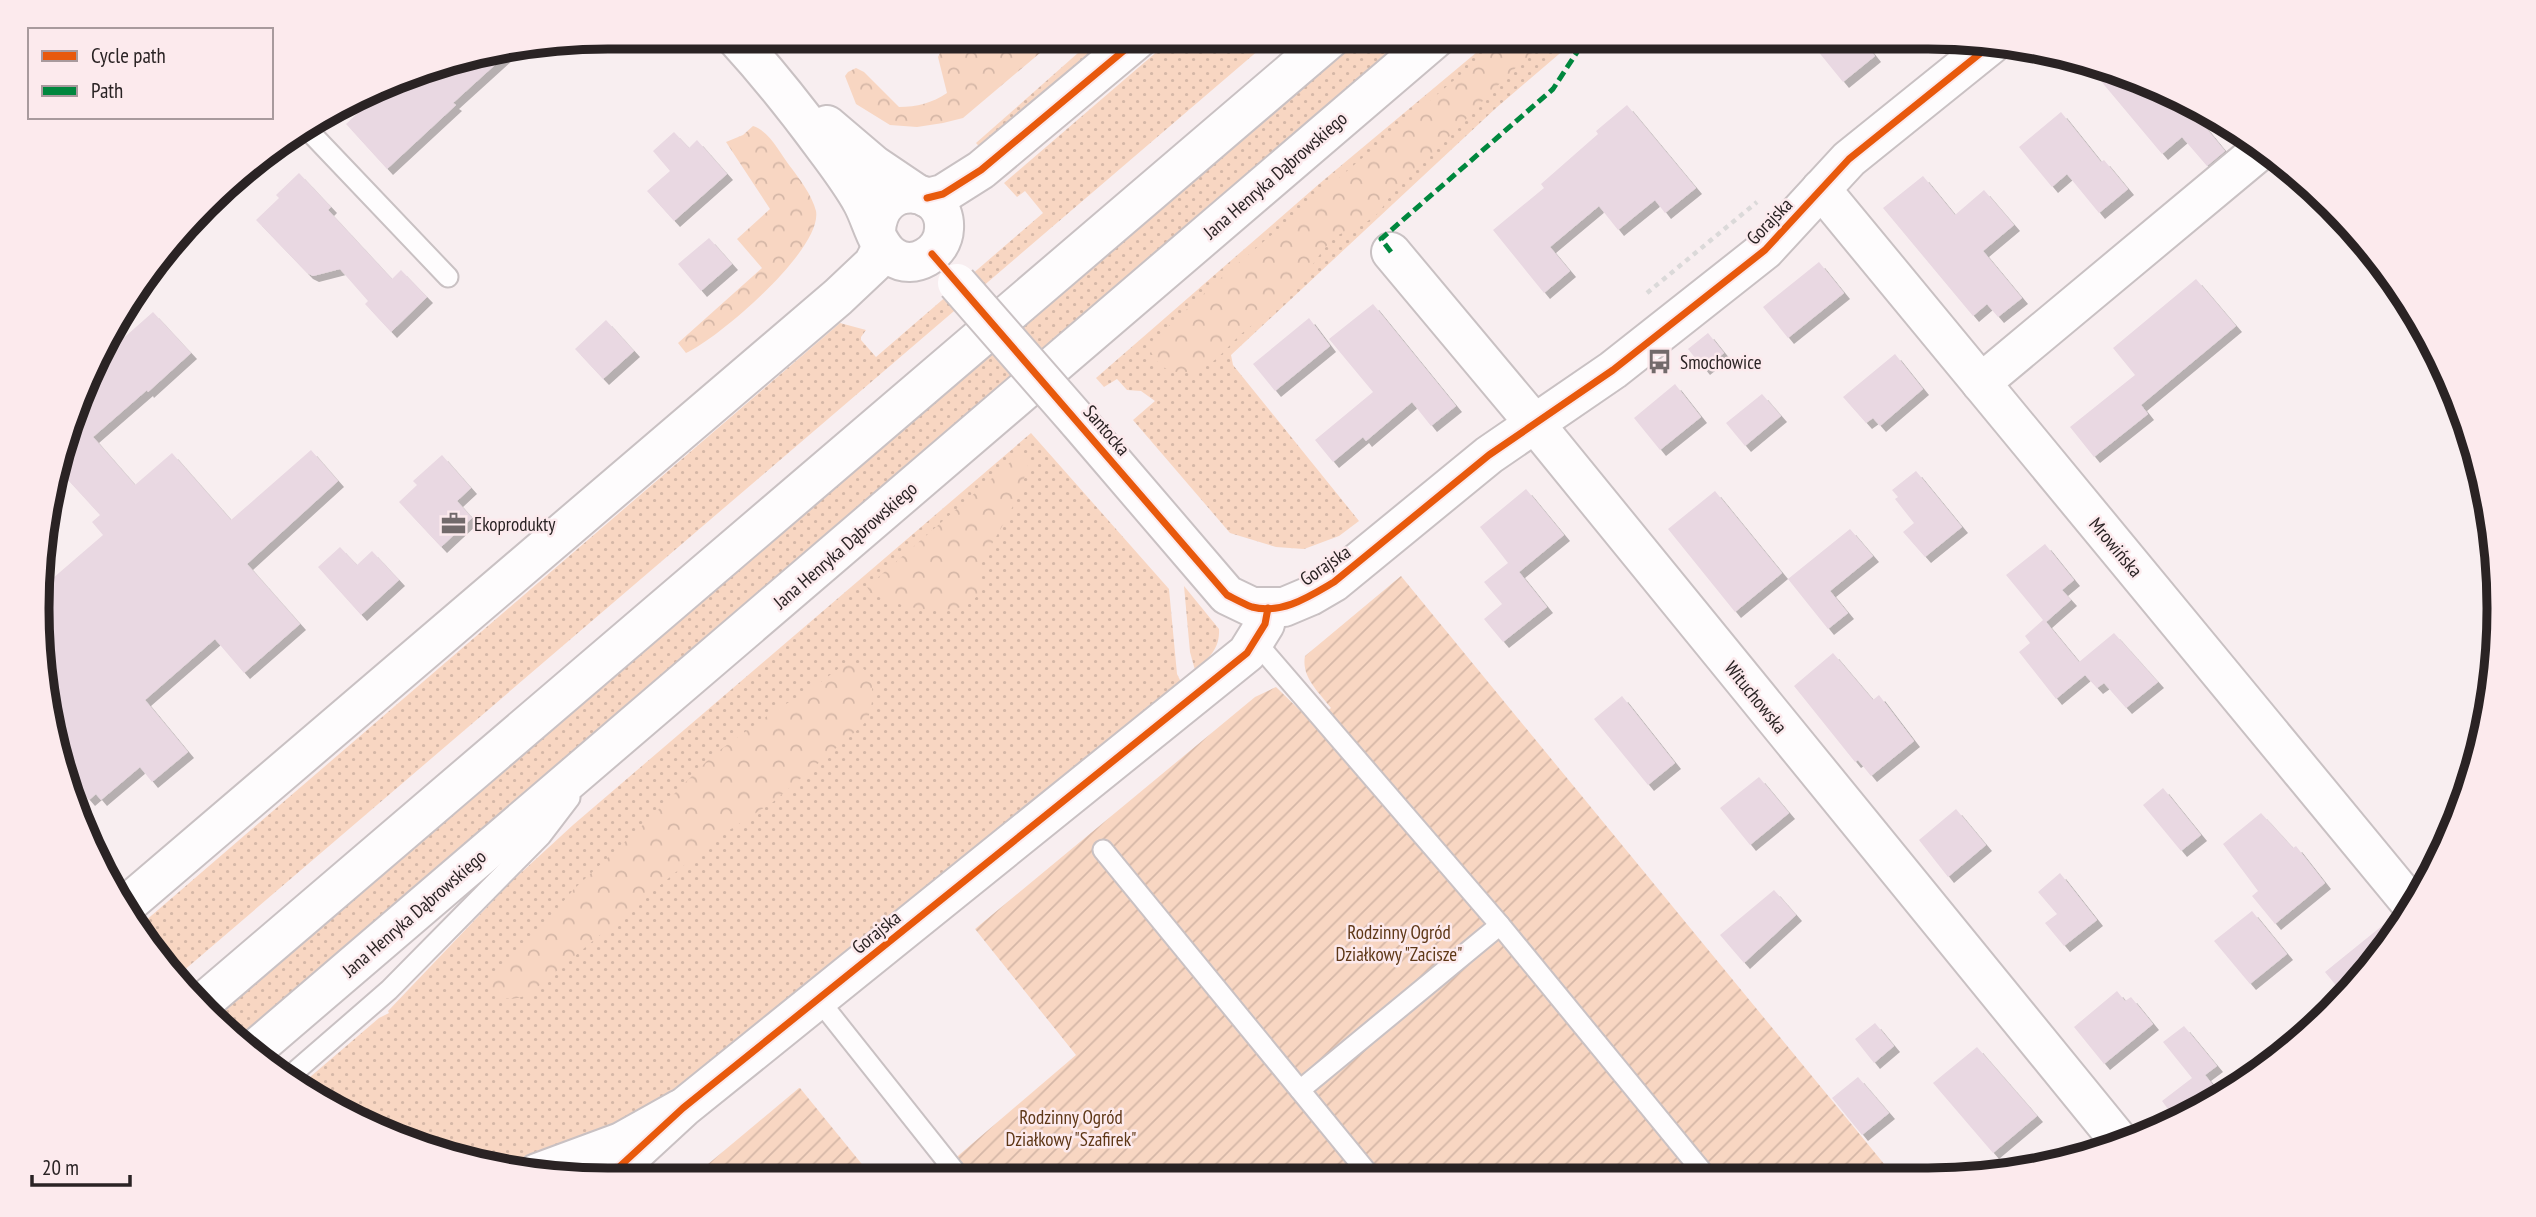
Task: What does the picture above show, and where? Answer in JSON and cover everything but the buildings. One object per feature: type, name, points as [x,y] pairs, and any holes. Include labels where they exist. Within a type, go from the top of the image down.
[{"type":"street","points":[[747,49],[780,86],[853,186],[879,239],[895,258],[907,262],[921,260],[932,254],[942,239],[944,221],[935,204],[874,165],[780,86]]},
{"type":"street","points":[[132,900],[838,297],[873,264],[879,239],[880,210],[887,202],[896,196],[943,194],[981,170],[1126,49]]},
{"type":"street","points":[[208,998],[1318,49]]},
{"type":"street","name":"Jana Henryka Dąbrowskiego","points":[[260,1045],[1423,49]]},
{"type":"street","name":"Gorajska","points":[[680,1110],[1247,653],[1262,625],[1292,603],[1334,582],[1489,455],[1613,370],[1765,250],[1849,159],[1982,52]]},
{"type":"street","points":[[1981,383],[2254,155]]},
{"type":"street","name":"Mrowińska","points":[[1821,189],[2406,898]]},
{"type":"street","name":"Wituchowska","points":[[1391,252],[1535,424],[2115,1135]]},
{"type":"street","name":"Santocka","points":[[932,254],[1227,595],[1252,607],[1262,625]]},
{"type":"street","points":[[558,1165],[621,1142],[680,1110]]},
{"type":"street","points":[[618,1168],[680,1110]]},
{"type":"lane","points":[[312,134],[448,277]]},
{"type":"lane","points":[[1262,625],[1500,925],[1699,1168]]},
{"type":"lane","points":[[295,1072],[389,990],[541,836],[613,742]]},
{"type":"lane","points":[[1103,850],[1364,1168]]},
{"type":"lane","points":[[1300,1090],[1500,925]]},
{"type":"lane","points":[[818,999],[952,1168]]},
{"type":"green space","points":[[942,49],[1045,49],[963,118],[917,127],[890,125],[856,104],[845,76],[856,68],[864,72],[899,107],[924,104],[947,93],[938,57]]},
{"type":"green space","points":[[1082,49],[1106,49],[985,153],[976,143]]},
{"type":"green space","points":[[1160,49],[1260,49],[183,971],[145,921],[840,323],[866,330],[861,340],[876,357],[1043,213],[1025,191],[1017,197],[1004,183]]},
{"type":"green space","points":[[1348,49],[1393,49],[245,1033],[222,1013]]},
{"type":"green space","points":[[1481,49],[1565,49],[1496,108],[1231,355],[1233,365],[1359,521],[1339,536],[1304,549],[1276,547],[1230,533],[1133,420],[1155,401],[1141,391],[1127,390],[1117,379],[1104,387],[1096,378],[1319,184]]},
{"type":"green space","points":[[1491,49],[1538,49],[1497,86],[1398,186],[1377,214],[1331,241],[1300,283],[1276,308],[1241,334],[1208,365],[1185,372],[1163,367],[1148,345],[1222,277]]},
{"type":"green space","points":[[753,126],[774,143],[801,181],[816,211],[814,227],[803,247],[766,291],[721,330],[686,353],[678,343],[762,268],[737,239],[770,209],[726,142],[743,135]]},
{"type":"green space","points":[[1031,433],[1169,589],[1177,674],[1181,682],[722,1055],[622,1121],[563,1148],[525,1161],[464,1149],[394,1125],[307,1080],[379,1018],[389,1013],[511,882],[573,825]]},
{"type":"green space","points":[[1021,453],[1028,463],[1025,475],[1012,508],[981,565],[976,597],[967,605],[940,610],[908,606],[870,592],[867,587]]},
{"type":"green space","name":"Rodzinny Ogród Działkowy \"Zacisze\"","points":[[1401,576],[1887,1168],[944,1168],[1076,1055],[975,929],[1255,697],[1276,687],[1313,723],[1331,708],[1308,677],[1304,664],[1305,656]]},
{"type":"green space","points":[[1184,586],[1219,629],[1216,648],[1195,670],[1190,652]]},
{"type":"green space","points":[[847,662],[861,666],[871,677],[871,708],[863,725],[773,802],[717,838],[529,994],[511,999],[501,997],[492,990],[489,984],[501,965],[530,940],[574,889],[713,755]]},
{"type":"green space","points":[[799,1088],[865,1168],[703,1168]]},
{"type":"marked path","points":[[1391,252],[1381,239],[1553,89],[1579,49]]},
{"type":"cycle path","points":[[927,198],[943,194],[981,170],[1126,49]]},
{"type":"cycle path","points":[[932,254],[1227,595],[1252,607],[1263,609],[1285,606],[1334,582],[1489,455],[1613,370],[1765,250],[1849,159],[1982,52]]},
{"type":"cycle path","points":[[618,1168],[683,1108],[1247,653],[1265,624],[1268,608]]},
{"type":"place","name":"Smochowice","points":[[1660,362]]},
{"type":"place","name":"Ekoprodukty","points":[[454,524]]},
{"type":"park label","name":"Rodzinny Ogród Działkowy \"Szafirek\"","points":[[1071,1128]]}]
